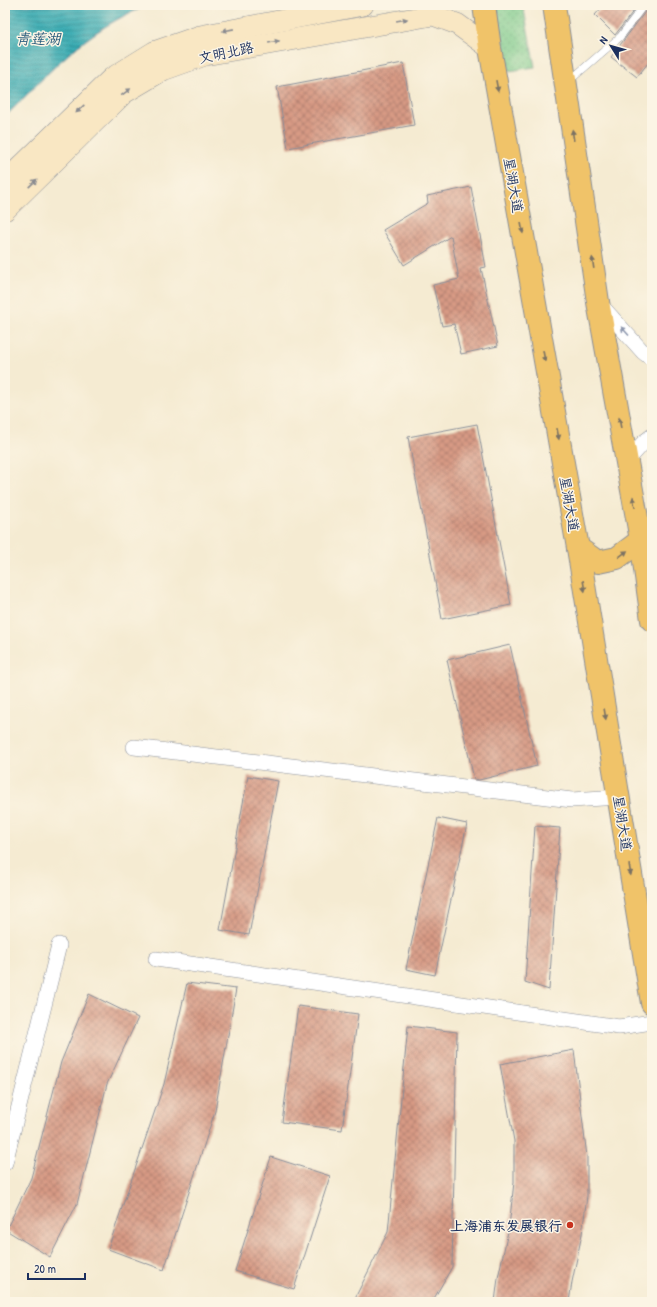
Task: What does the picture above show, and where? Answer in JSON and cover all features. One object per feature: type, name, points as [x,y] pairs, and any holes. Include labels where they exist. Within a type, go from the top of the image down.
[{"type":"main road","name":"星湖大道","points":[[484,5],[490,48],[578,548],[652,1003]]},
{"type":"main road","points":[[554,5],[598,302],[628,461],[652,620]]},
{"type":"main road","points":[[578,548],[598,562],[617,558],[641,540]]},
{"type":"street","name":"文明北路","points":[[5,182],[112,78],[154,52],[200,36],[363,5]]},
{"type":"street","name":"文明北路","points":[[5,210],[124,93],[163,70],[205,55],[434,15],[457,24],[490,48]]},
{"type":"street","points":[[598,302],[652,359]]},
{"type":"street","points":[[628,461],[644,442],[652,436]]},
{"type":"street","points":[[134,746],[572,800],[618,797]]},
{"type":"street","points":[[5,1163],[59,945]]},
{"type":"street","points":[[156,960],[619,1027],[652,1022]]},
{"type":"lane","points":[[566,84],[620,37],[644,5]]},
{"type":"green space","points":[[496,5],[523,5],[535,67],[509,71]]},
{"type":"water","name":"青莲湖","points":[[5,5],[149,5],[116,20],[84,41],[49,72],[5,117]]},
{"type":"building","points":[[604,5],[638,5],[615,35],[595,15]]},
{"type":"building","points":[[649,5],[652,5],[652,58],[637,77],[611,57]]},
{"type":"building","points":[[403,63],[414,125],[288,148],[277,87]]},
{"type":"building","points":[[471,187],[486,267],[481,268],[498,346],[461,354],[454,324],[442,326],[433,285],[459,279],[451,236],[404,265],[383,230],[428,203],[427,196]]},
{"type":"building","points":[[477,424],[511,605],[442,619],[408,437]]},
{"type":"building","points":[[510,645],[537,766],[479,780],[474,779],[447,660]]},
{"type":"building","points":[[248,776],[278,781],[249,935],[220,930]]},
{"type":"building","points":[[438,818],[467,824],[435,975],[406,969]]},
{"type":"building","points":[[535,826],[560,828],[549,990],[525,982]]},
{"type":"building","points":[[187,983],[236,989],[215,1111],[164,1270],[108,1249],[164,1084]]},
{"type":"building","points":[[89,994],[138,1018],[107,1084],[77,1204],[50,1257],[6,1230],[31,1178],[61,1062]]},
{"type":"building","points":[[298,1006],[358,1014],[342,1130],[282,1122]]},
{"type":"building","points":[[408,1026],[457,1032],[452,1267],[432,1302],[353,1302],[388,1232]]},
{"type":"building","points":[[574,1050],[587,1157],[587,1196],[582,1234],[569,1302],[495,1302],[498,1278],[509,1227],[514,1182],[514,1141],[500,1064]]},
{"type":"building","points":[[271,1157],[330,1176],[294,1289],[235,1271]]},
{"type":"place","name":"上海浦东发展银行","points":[[570,1225]]}]
